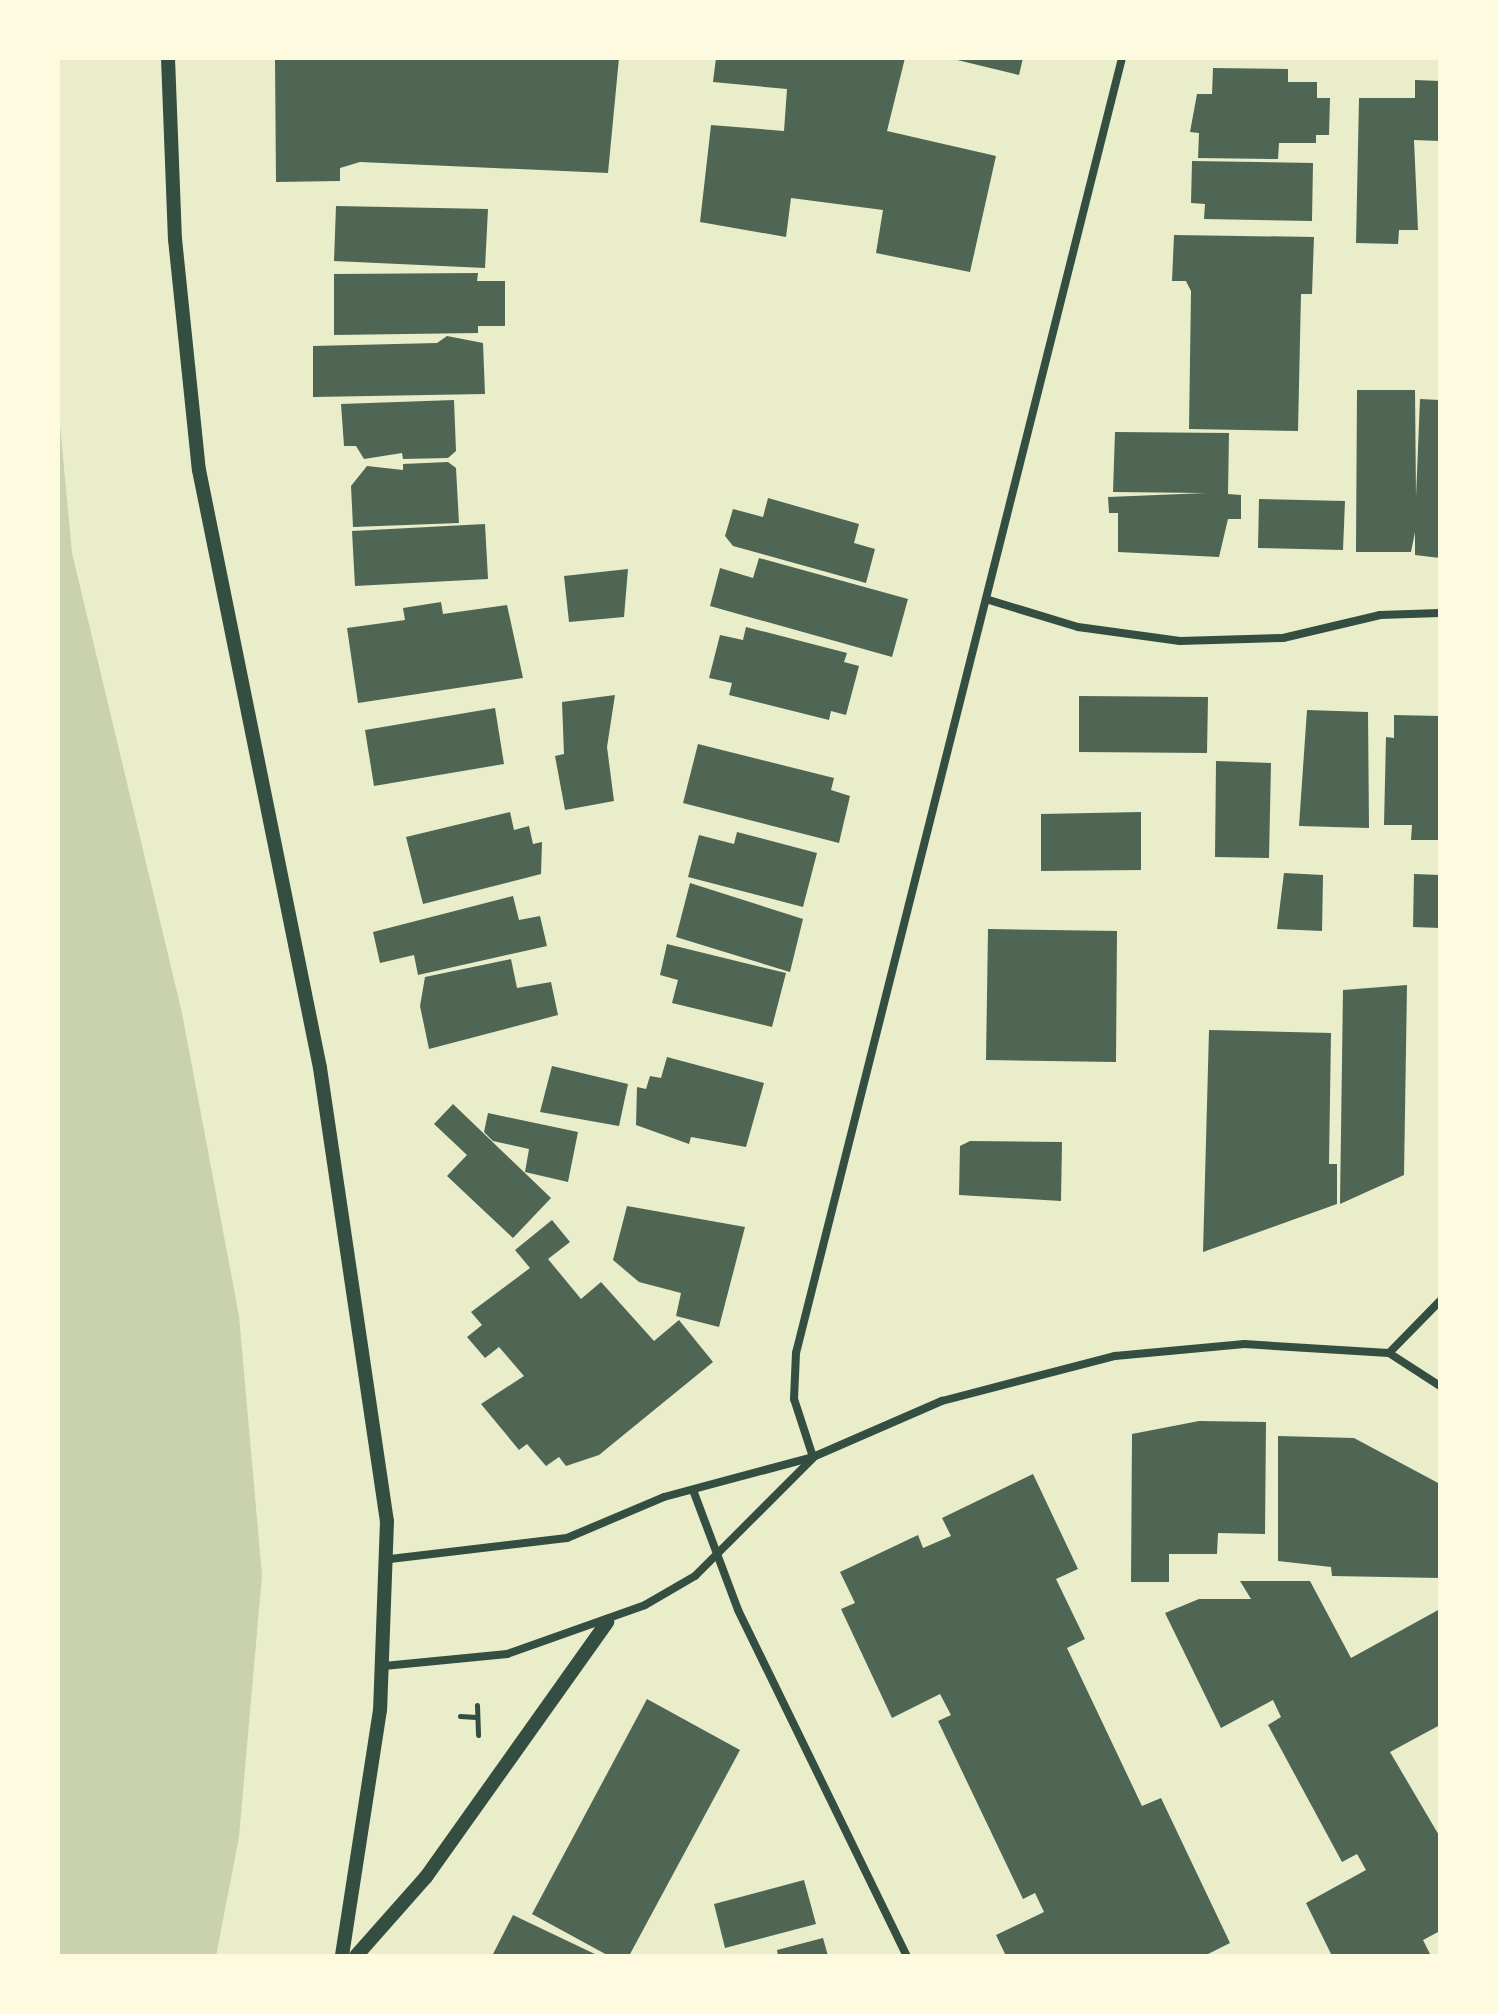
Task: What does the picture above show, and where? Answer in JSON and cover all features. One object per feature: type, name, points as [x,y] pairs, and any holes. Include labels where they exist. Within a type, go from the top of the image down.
[{"type":"street","points":[[168,58],[175,239],[199,470],[331,1126],[390,1559],[384,1666],[342,1956]]},
{"type":"street","points":[[813,1457],[794,1399],[796,1353],[989,600],[1122,58]]},
{"type":"street","points":[[989,600],[1078,627],[1180,641],[1283,638],[1380,615],[1440,613]]},
{"type":"street","points":[[1389,1353],[1440,1301]]},
{"type":"street","points":[[390,1559],[567,1538],[693,1490],[813,1457],[942,1401],[1115,1356],[1244,1344],[1389,1353],[1440,1386]]},
{"type":"street","points":[[384,1666],[475,1661],[607,1622],[672,1592],[714,1556],[813,1457]]},
{"type":"street","points":[[693,1490],[714,1556],[907,1956]]},
{"type":"street","points":[[356,1956],[426,1877],[607,1622]]},
{"type":"path","points":[[460,1716],[476,1717]]},
{"type":"green space","points":[[58,404],[72,553],[182,1013],[239,1316],[262,1575],[239,1837],[216,1956],[58,1956]]},
{"type":"building","points":[[275,58],[619,58],[608,173],[360,162],[340,168],[340,181],[276,182]]},
{"type":"building","points":[[716,58],[905,58],[887,131],[996,156],[970,272],[876,253],[883,210],[791,198],[786,237],[700,222],[711,125],[784,131],[787,89],[713,82]]},
{"type":"building","points":[[949,58],[1023,58],[1019,75]]},
{"type":"building","points":[[1213,68],[1288,69],[1288,82],[1317,82],[1317,98],[1330,98],[1329,135],[1316,135],[1316,143],[1279,143],[1278,159],[1198,158],[1199,133],[1190,132],[1197,94],[1212,94]]},
{"type":"building","points":[[1415,80],[1440,81],[1440,141],[1414,140],[1418,230],[1399,230],[1398,244],[1356,243],[1359,98],[1415,98]]},
{"type":"building","points":[[1192,161],[1313,163],[1312,221],[1204,219],[1205,204],[1191,203]]},
{"type":"building","points":[[336,206],[488,209],[485,268],[334,261]]},
{"type":"building","points":[[1174,235],[1314,237],[1312,294],[1301,294],[1298,431],[1189,429],[1191,291],[1186,281],[1172,281]]},
{"type":"building","points":[[478,273],[477,281],[505,281],[505,326],[478,326],[478,333],[334,335],[334,274]]},
{"type":"building","points":[[447,336],[483,343],[485,394],[313,397],[313,346],[437,343]]},
{"type":"building","points":[[1357,390],[1415,390],[1416,497],[1420,399],[1440,400],[1440,558],[1415,555],[1415,532],[1411,552],[1356,552]]},
{"type":"building","points":[[454,400],[456,451],[448,458],[403,459],[402,453],[364,459],[356,446],[344,446],[341,404]]},
{"type":"building","points":[[1115,432],[1229,433],[1228,494],[1241,495],[1241,519],[1228,519],[1219,557],[1118,552],[1118,513],[1109,513],[1108,497],[1206,493],[1113,492]]},
{"type":"building","points":[[448,462],[456,468],[459,523],[353,527],[351,486],[367,466],[403,470],[403,464]]},
{"type":"building","points":[[768,498],[859,524],[854,543],[875,549],[866,583],[733,546],[725,536],[733,509],[763,517]]},
{"type":"building","points":[[1259,499],[1345,501],[1343,550],[1258,548]]},
{"type":"building","points":[[485,524],[488,579],[355,586],[352,531]]},
{"type":"building","points":[[759,558],[908,599],[892,657],[710,606],[720,568],[753,578]]},
{"type":"building","points":[[628,569],[624,617],[569,622],[564,576]]},
{"type":"building","points":[[441,602],[443,614],[507,605],[523,678],[358,703],[347,628],[405,620],[403,608]]},
{"type":"building","points":[[746,627],[847,653],[844,662],[859,666],[846,715],[831,711],[829,720],[729,695],[732,683],[709,678],[720,635],[743,640]]},
{"type":"building","points":[[615,695],[607,747],[614,801],[565,810],[555,756],[564,754],[562,702]]},
{"type":"building","points":[[1079,696],[1208,697],[1207,753],[1079,752]]},
{"type":"building","points":[[495,708],[504,764],[374,786],[365,730]]},
{"type":"building","points":[[1307,710],[1368,712],[1369,828],[1299,826]]},
{"type":"building","points":[[1394,715],[1440,716],[1440,840],[1411,840],[1412,825],[1384,825],[1386,737],[1394,738]]},
{"type":"building","points":[[698,744],[834,778],[831,790],[850,796],[839,843],[683,803]]},
{"type":"building","points":[[1216,761],[1271,763],[1269,858],[1215,857]]},
{"type":"building","points":[[510,812],[514,830],[529,826],[533,844],[542,842],[541,874],[423,904],[406,837]]},
{"type":"building","points":[[1141,812],[1141,870],[1041,871],[1041,814]]},
{"type":"building","points":[[737,832],[817,853],[803,907],[688,877],[699,835],[734,844]]},
{"type":"building","points":[[1284,873],[1323,875],[1322,931],[1277,929]]},
{"type":"building","points":[[1414,874],[1440,875],[1440,928],[1413,927]]},
{"type":"building","points":[[690,883],[803,919],[790,972],[676,937]]},
{"type":"building","points":[[513,896],[519,920],[540,916],[547,946],[418,975],[414,955],[380,963],[373,932]]},
{"type":"building","points":[[988,929],[1117,931],[1116,1062],[986,1060]]},
{"type":"building","points":[[667,944],[786,973],[772,1027],[672,1003],[678,980],[660,975]]},
{"type":"building","points":[[511,959],[517,988],[551,982],[558,1015],[429,1049],[420,1006],[425,977]]},
{"type":"building","points":[[1407,985],[1404,1175],[1340,1204],[1343,990]]},
{"type":"building","points":[[1209,1030],[1331,1033],[1329,1164],[1337,1164],[1337,1204],[1203,1252]]},
{"type":"building","points":[[667,1057],[764,1083],[746,1147],[691,1137],[689,1144],[636,1125],[637,1087],[646,1089],[650,1076],[661,1078]]},
{"type":"building","points":[[552,1066],[628,1084],[619,1126],[540,1112]]},
{"type":"building","points":[[453,1104],[551,1198],[513,1238],[447,1176],[467,1155],[434,1124]]},
{"type":"building","points":[[488,1113],[578,1132],[568,1182],[525,1172],[529,1149],[493,1141],[484,1132]]},
{"type":"building","points":[[970,1141],[1062,1142],[1061,1201],[959,1195],[960,1146]]},
{"type":"building","points":[[627,1206],[745,1227],[719,1327],[676,1316],[681,1293],[639,1282],[613,1260]]},
{"type":"building","points":[[552,1220],[570,1242],[548,1259],[581,1299],[601,1282],[654,1341],[679,1320],[713,1362],[599,1455],[566,1466],[559,1457],[546,1466],[527,1444],[519,1450],[481,1404],[524,1376],[499,1347],[485,1358],[467,1337],[482,1325],[471,1312],[530,1268],[515,1250]]},
{"type":"building","points":[[1199,1421],[1266,1422],[1265,1534],[1218,1533],[1217,1554],[1169,1554],[1169,1582],[1131,1582],[1132,1434]]},
{"type":"building","points":[[1278,1436],[1354,1438],[1440,1484],[1440,1578],[1332,1576],[1331,1567],[1278,1561]]},
{"type":"building","points":[[1033,1474],[1078,1569],[1056,1579],[1085,1639],[1067,1648],[1142,1806],[1161,1798],[1230,1943],[1204,1956],[1006,1956],[996,1935],[1044,1912],[1035,1893],[1023,1899],[938,1721],[951,1715],[940,1694],[892,1718],[841,1609],[855,1603],[840,1572],[918,1535],[923,1548],[951,1536],[942,1518]]},
{"type":"building","points":[[1240,1581],[1310,1581],[1351,1658],[1440,1609],[1440,1725],[1390,1752],[1440,1837],[1440,1931],[1423,1940],[1431,1956],[1332,1956],[1306,1903],[1366,1870],[1357,1854],[1342,1862],[1268,1725],[1281,1717],[1273,1700],[1221,1728],[1165,1613],[1199,1599],[1251,1599]]},
{"type":"building","points":[[647,1699],[740,1750],[629,1956],[609,1956],[532,1914]]},
{"type":"building","points":[[804,1880],[816,1924],[725,1948],[714,1904]]},
{"type":"building","points":[[513,1915],[599,1956],[492,1956]]},
{"type":"building","points":[[823,1938],[828,1956],[778,1956],[777,1950]]}]
